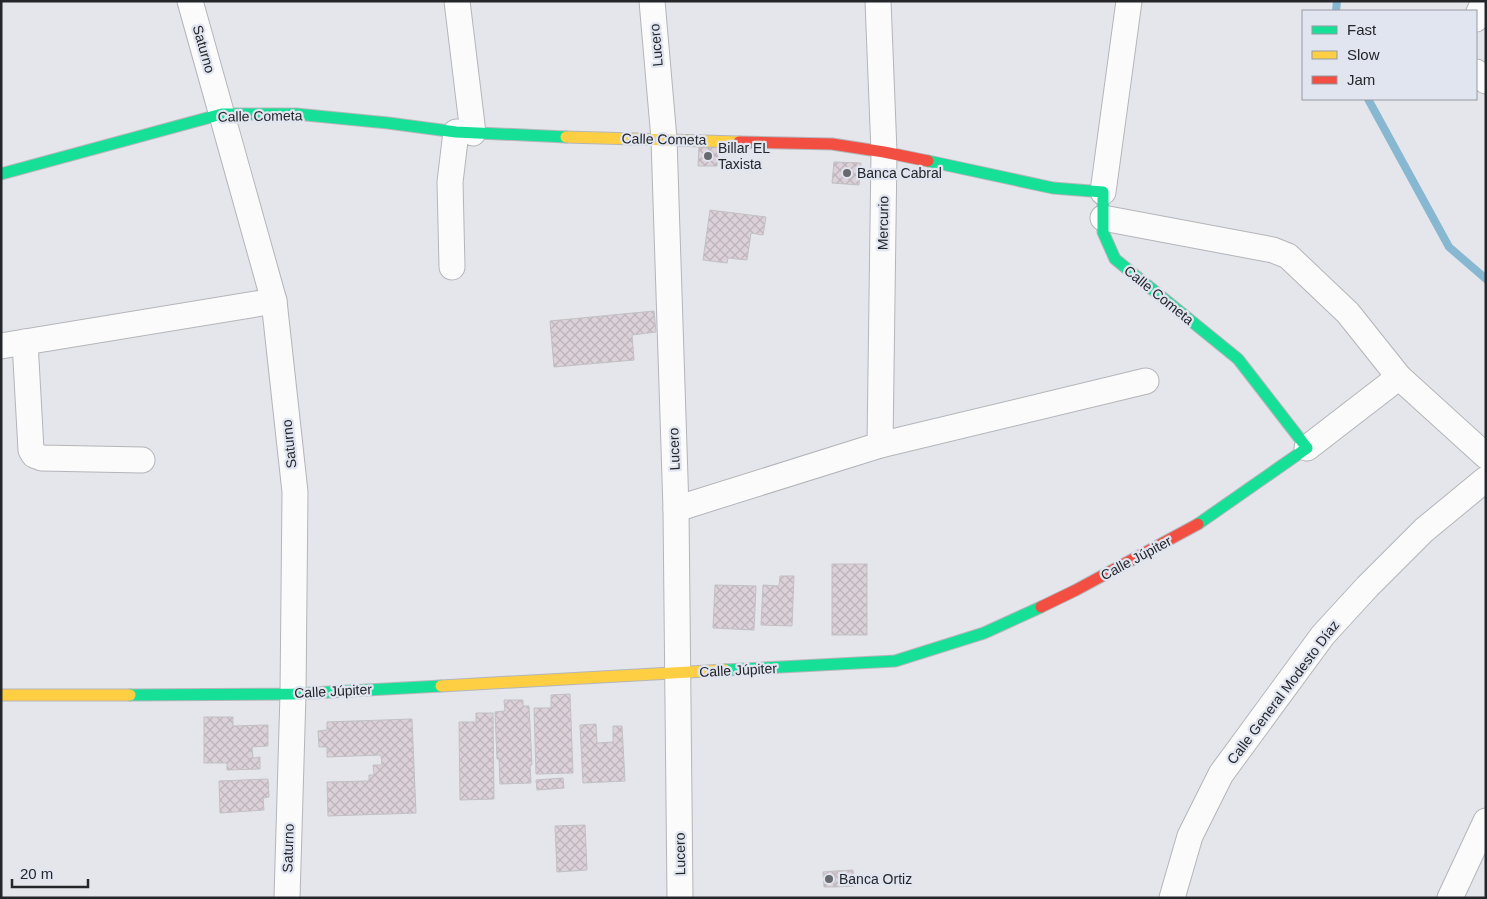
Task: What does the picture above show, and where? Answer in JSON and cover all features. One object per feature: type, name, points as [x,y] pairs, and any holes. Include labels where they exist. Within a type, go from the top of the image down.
[{"type":"street","name":"Saturno","points":[[190,1],[274,301],[295,492],[293,694],[287,898]]},
{"type":"street","points":[[452,267],[450,182],[465,133],[457,1]]},
{"type":"street","name":"Lucero","points":[[652,1],[664,139],[676,509],[680,898]]},
{"type":"street","name":"Mercurio","points":[[878,1],[884,152],[880,445]]},
{"type":"street","points":[[1103,192],[1129,1]]},
{"type":"street","points":[[1477,17],[1484,1]]},
{"type":"street","name":"Calle Cometa","points":[[1,174],[222,114],[296,114],[465,133],[832,144],[884,152],[1053,188],[1103,192],[1103,232],[1115,259],[1238,359],[1307,448]]},
{"type":"street","points":[[1103,218],[1273,250],[1288,256],[1348,313],[1399,377],[1486,456]]},
{"type":"street","points":[[1,346],[274,301]]},
{"type":"street","points":[[26,342],[31,450],[34,455],[42,458],[142,460]]},
{"type":"street","points":[[1307,448],[1399,377]]},
{"type":"street","points":[[676,509],[880,445],[1146,381]]},
{"type":"street","name":"Calle Júpiter","points":[[1,694],[293,694],[895,661],[984,633],[1076,590],[1193,528],[1307,448]]},
{"type":"street","name":"Calle General Modesto Díaz","points":[[1172,898],[1190,836],[1221,774],[1323,635],[1424,530],[1486,479]]},
{"type":"street","points":[[1450,898],[1486,820]]},
{"type":"building","name":"Billar EL Taxista","points":[[699,146],[718,147],[717,166],[698,166]]},
{"type":"building","name":"Banca Cabral","points":[[834,162],[861,163],[859,185],[832,183]]},
{"type":"building","points":[[710,210],[766,217],[763,235],[751,233],[747,260],[728,258],[727,263],[703,260]]},
{"type":"building","points":[[654,311],[656,332],[632,335],[634,360],[554,367],[550,321]]},
{"type":"building","points":[[832,564],[867,564],[867,635],[832,635]]},
{"type":"building","points":[[780,576],[794,576],[792,626],[761,625],[763,585],[779,586]]},
{"type":"building","points":[[715,585],[756,586],[754,630],[713,628]]},
{"type":"building","points":[[570,694],[573,773],[536,774],[534,708],[551,708],[551,695]]},
{"type":"building","points":[[504,700],[523,700],[523,706],[529,706],[531,783],[500,784],[495,712],[505,711]]},
{"type":"building","points":[[476,713],[493,713],[494,799],[460,800],[459,722],[476,722]]},
{"type":"building","points":[[204,717],[233,717],[233,726],[268,725],[268,746],[252,747],[253,758],[260,757],[260,769],[227,770],[227,763],[204,763]]},
{"type":"building","points":[[412,719],[416,813],[328,816],[327,782],[369,781],[369,775],[374,775],[373,765],[382,765],[381,755],[327,757],[327,747],[319,747],[318,731],[327,730],[327,722]]},
{"type":"building","points":[[596,724],[597,743],[613,742],[613,726],[622,726],[625,781],[583,783],[580,725]]},
{"type":"building","points":[[563,778],[564,788],[537,790],[536,780]]},
{"type":"building","points":[[268,779],[269,797],[263,798],[264,810],[220,813],[219,781]]},
{"type":"building","points":[[585,825],[587,870],[557,872],[555,826]]},
{"type":"building","points":[[853,870],[854,886],[835,887],[835,871]]},
{"type":"building","name":"Banca Ortiz","points":[[835,871],[835,887],[824,887],[823,872]]},
{"type":"waterway","points":[[1336,10],[1337,1]]},
{"type":"waterway","points":[[1369,100],[1449,247],[1486,279]]},
{"type":"traffic: fast","points":[[1,174],[222,114],[296,114],[456,132],[566,137]]},
{"type":"traffic: fast","points":[[928,161],[1053,188],[1103,192],[1103,232],[1115,259],[1238,359],[1307,448],[1198,524]]},
{"type":"traffic: fast","points":[[725,670],[895,661],[984,633],[1041,607]]},
{"type":"traffic: fast","points":[[130,695],[293,694],[441,686]]},
{"type":"traffic: slow","points":[[566,137],[739,142]]},
{"type":"traffic: slow","points":[[441,686],[725,670]]},
{"type":"traffic: slow","points":[[1,695],[130,695]]},
{"type":"traffic: jam","points":[[739,142],[832,144],[928,161]]},
{"type":"traffic: jam","points":[[1041,607],[1198,524]]},
{"type":"place","name":"Billar EL Taxista","points":[[708,156]]},
{"type":"place","name":"Banca Cabral","points":[[847,173]]},
{"type":"place","name":"Banca Ortiz","points":[[829,879]]}]
